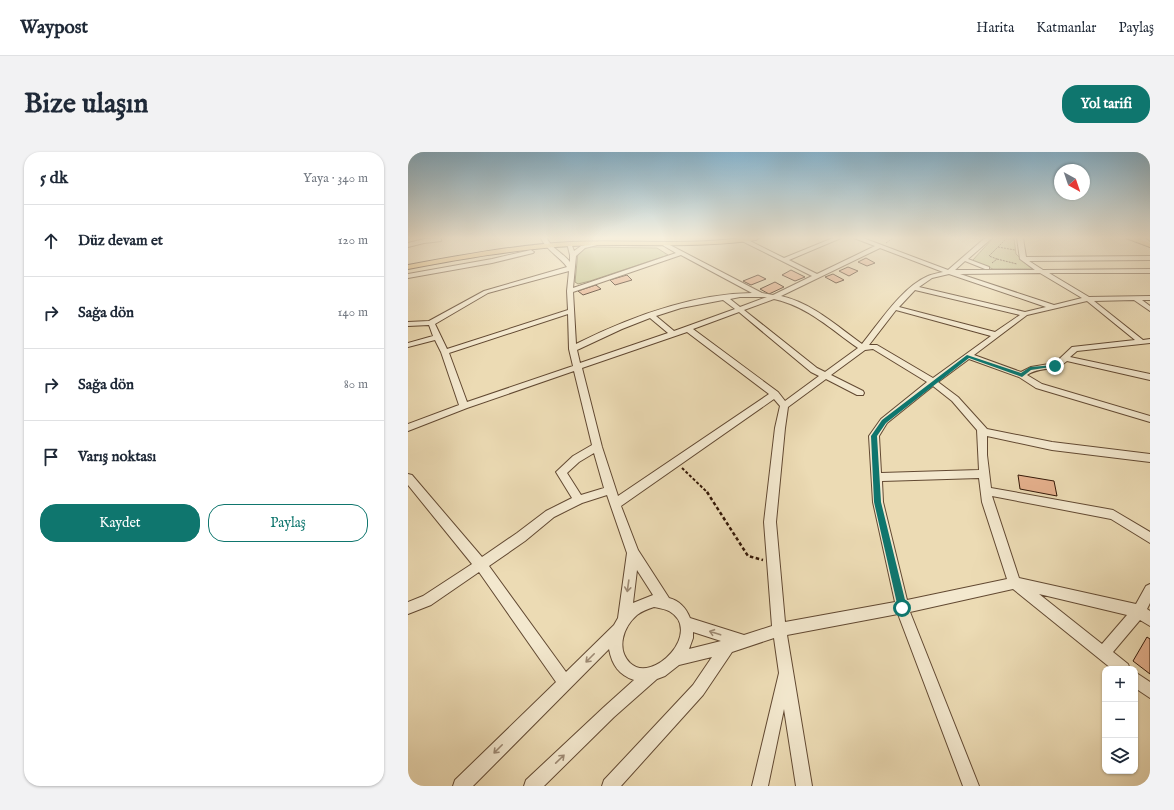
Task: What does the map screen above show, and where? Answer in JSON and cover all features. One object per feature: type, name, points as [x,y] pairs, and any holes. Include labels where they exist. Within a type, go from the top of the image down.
[{"type":"street","points":[[408,276],[455,268]]},
{"type":"street","points":[[408,324],[431,323],[472,298],[486,292],[571,268],[570,311],[573,349],[597,447],[610,490],[633,553],[664,602]]},
{"type":"street","points":[[570,291],[638,268]]},
{"type":"street","points":[[708,268],[760,295]]},
{"type":"street","points":[[799,268],[816,276]]},
{"type":"street","points":[[408,428],[464,406],[740,310],[776,296],[834,268]]},
{"type":"street","points":[[937,268],[1053,307]]},
{"type":"street","points":[[949,272],[954,268]]},
{"type":"street","points":[[1036,268],[1088,300],[1141,342]]},
{"type":"street","points":[[804,786],[779,630],[770,522],[780,428],[784,406],[863,348],[894,308],[914,288],[930,277],[949,272],[1150,271]]},
{"type":"street","points":[[914,288],[1025,314]]},
{"type":"street","points":[[573,349],[608,331],[688,304],[724,297],[760,295],[776,296],[806,308],[863,348],[874,347],[933,382],[955,399],[983,432],[1052,446],[1150,458]]},
{"type":"street","points":[[724,297],[814,370],[860,393]]},
{"type":"street","points":[[1135,298],[1150,309]]},
{"type":"street","points":[[971,786],[902,608],[878,502],[874,436],[884,421],[933,382],[1025,314],[1088,300],[1150,298]]},
{"type":"street","points":[[894,308],[997,335]]},
{"type":"street","points":[[445,352],[570,311]]},
{"type":"street","points":[[651,316],[673,334]]},
{"type":"street","points":[[431,323],[445,352],[464,406]]},
{"type":"street","points":[[688,329],[775,394],[784,406]]},
{"type":"street","points":[[408,346],[437,337]]},
{"type":"street","points":[[1022,375],[1030,369],[1055,366],[1067,359],[1070,352],[1076,349],[1150,341]]},
{"type":"street","points":[[969,356],[1022,375],[1039,386],[1150,419]]},
{"type":"street","points":[[1067,359],[1150,377]]},
{"type":"street","points":[[615,504],[775,394]]},
{"type":"street","points":[[983,432],[982,455],[987,502],[1015,583],[1119,666]]},
{"type":"street","points":[[579,500],[561,472],[576,459],[597,447]]},
{"type":"street","points":[[876,477],[984,474]]},
{"type":"street","points":[[408,478],[480,565],[565,683]]},
{"type":"street","points":[[408,608],[427,601],[521,537],[550,514],[579,500],[610,490]]},
{"type":"street","points":[[986,491],[1113,515],[1150,538]]},
{"type":"street","points":[[460,786],[565,683],[621,625],[632,611],[643,604],[654,601],[664,602],[674,605],[682,613],[687,623],[687,635],[684,648],[676,659],[665,669],[652,674],[639,675],[628,671],[620,664],[616,654],[615,642],[621,625],[633,553]]},
{"type":"street","points":[[676,659],[727,647],[779,630],[902,608],[1015,583],[1145,615]]},
{"type":"street","points":[[1103,653],[1145,615],[1150,590]]},
{"type":"street","points":[[687,623],[744,642]]},
{"type":"street","points":[[610,786],[698,690],[727,647]]},
{"type":"street","points":[[760,786],[785,671]]},
{"type":"street","points":[[532,786],[609,712],[652,674]]},
{"type":"street","points":[[1138,681],[1150,691]]},
{"type":"path","points":[[994,268],[996,272]]},
{"type":"path","points":[[676,463],[707,492],[748,556],[773,564]]},
{"type":"shaded area","points":[[576,268],[630,268],[590,281],[578,284],[575,282]]},
{"type":"shaded area","points":[[989,268],[1030,268],[1032,269],[993,269]]},
{"type":"building","points":[[849,268],[858,271],[849,276],[839,271]]},
{"type":"building","points":[[791,270],[805,277],[795,281],[782,275]]},
{"type":"building","points":[[833,274],[844,280],[836,283],[825,277]]},
{"type":"building","points":[[627,275],[632,280],[615,285],[610,280]]},
{"type":"building","points":[[758,275],[766,279],[751,285],[743,281]]},
{"type":"building","points":[[775,282],[784,287],[769,294],[760,289]]},
{"type":"building","points":[[596,285],[601,289],[583,295],[578,291]]},
{"type":"building","points":[[1018,475],[1054,481],[1057,496],[1020,489]]},
{"type":"building","points":[[1147,637],[1150,639],[1150,674],[1133,661]]},
{"type":"route","points":[[902,608],[878,502],[874,436],[884,421],[933,382],[969,356],[1022,375],[1030,369],[1055,366]]}]
